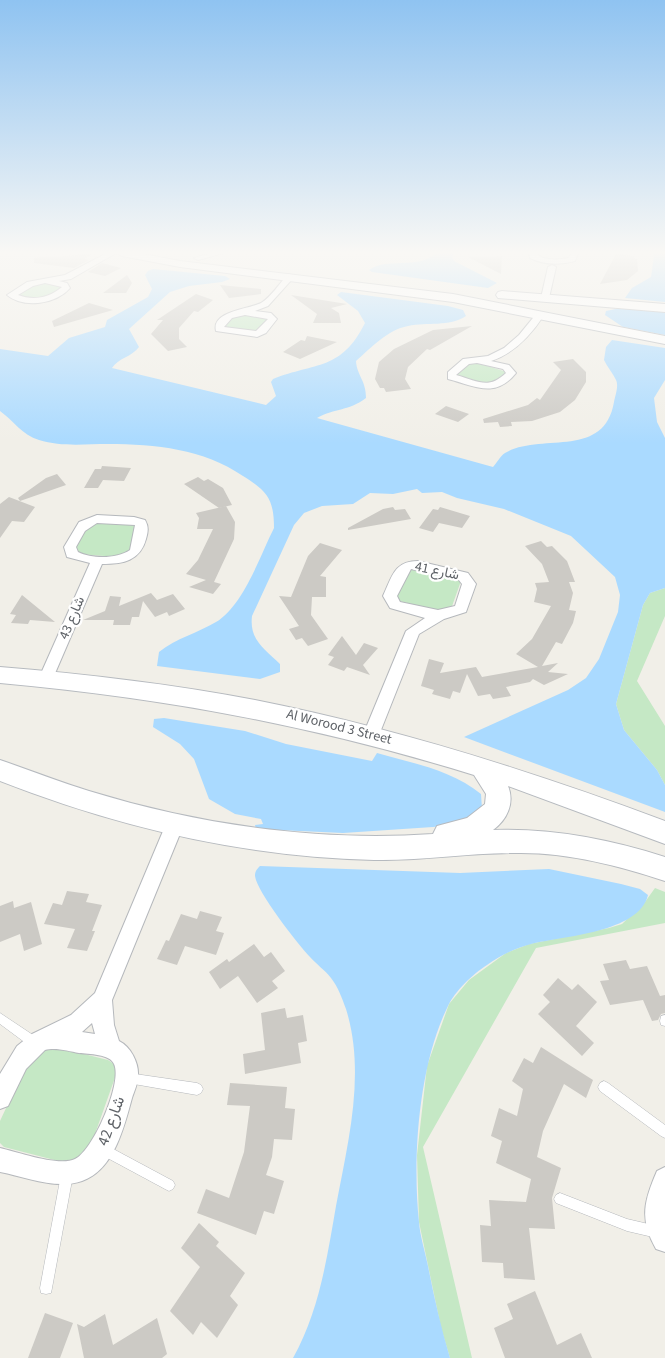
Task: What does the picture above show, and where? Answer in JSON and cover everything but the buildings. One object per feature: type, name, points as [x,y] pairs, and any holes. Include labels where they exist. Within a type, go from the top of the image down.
[{"type":"street","points":[[229,316],[220,325],[219,329],[257,334],[263,331],[273,319],[270,316]]},
{"type":"street","points":[[526,316],[537,319],[562,319],[665,340]]},
{"type":"street","points":[[502,355],[501,361],[511,373],[500,384],[493,387],[484,387],[451,377],[451,374],[466,361],[502,355],[539,316]]},
{"type":"street","points":[[477,360],[506,367]]},
{"type":"street","points":[[97,519],[141,523],[142,527],[136,551],[133,554],[122,559],[98,559],[80,558],[70,550],[84,523],[97,519]]},
{"type":"street","name":"شارع 43","points":[[46,678],[98,559]]},
{"type":"street","name":"شارع 41","points":[[408,565],[418,565],[464,576],[469,584],[461,609],[452,614],[441,615],[413,630],[401,607],[395,605],[390,596],[402,570],[408,565]]},
{"type":"street","points":[[401,607],[441,615]]},
{"type":"street","points":[[371,735],[413,630]]},
{"type":"street","name":"Al Worood 3 Street","points":[[6,677],[46,678],[97,683],[231,703],[371,735],[482,767],[665,833]]},
{"type":"street","points":[[376,848],[471,830],[487,822],[496,809],[499,794],[494,779],[482,767]]},
{"type":"street","points":[[0,770],[77,799],[205,831],[376,848],[542,842],[594,850],[659,868]]},
{"type":"street","points":[[126,1077],[124,1059],[111,1048],[103,1024],[102,1000],[175,824]]},
{"type":"street","points":[[0,1098],[21,1056],[42,1041],[78,1022],[102,1000]]},
{"type":"street","points":[[42,1041],[111,1048]]},
{"type":"street","name":"شارع 42","points":[[67,1173],[87,1166],[102,1149],[126,1077]]},
{"type":"street","points":[[0,1160],[67,1173]]},
{"type":"street","points":[[662,1236],[655,1219],[656,1206],[665,1179]]},
{"type":"lane","points":[[0,1018],[42,1041]]},
{"type":"lane","points":[[126,1077],[197,1089]]},
{"type":"lane","points":[[604,1087],[665,1132]]},
{"type":"lane","points":[[102,1149],[169,1185]]},
{"type":"lane","points":[[46,1288],[67,1173]]},
{"type":"lane","points":[[560,1199],[626,1225],[662,1236]]},
{"type":"green space","points":[[233,316],[269,319],[257,331],[225,328]]},
{"type":"green space","points":[[474,362],[507,372],[490,384],[478,383],[456,375],[468,364]]},
{"type":"green space","points":[[99,522],[137,525],[138,531],[130,551],[117,557],[78,554],[76,548],[87,527]]},
{"type":"green space","points":[[414,568],[455,575],[461,581],[451,609],[440,611],[399,601],[397,594],[409,570]]},
{"type":"green space","points":[[665,588],[665,616],[637,681],[665,726],[665,785],[657,770],[624,730],[616,704],[643,605],[650,593]]},
{"type":"green space","points":[[655,888],[665,892],[665,923],[536,948],[423,1147],[472,1358],[450,1358],[441,1328],[419,1222],[417,1155],[427,1066],[449,1004],[469,980],[506,953],[529,944],[622,924],[645,902]]},
{"type":"green space","points":[[52,1046],[108,1060],[114,1064],[117,1072],[90,1148],[84,1156],[66,1163],[4,1147],[0,1143],[0,1121],[28,1061],[33,1053]]},
{"type":"water","points":[[113,316],[143,316],[129,329],[139,347],[112,368],[266,405],[276,396],[271,382],[273,379],[326,363],[347,350],[365,323],[361,316],[465,316],[452,322],[408,326],[393,331],[356,361],[365,387],[366,398],[354,405],[317,418],[493,467],[503,454],[520,447],[585,438],[598,431],[608,420],[617,385],[604,360],[606,347],[612,340],[665,348],[665,380],[654,398],[657,422],[665,438],[665,588],[650,593],[643,605],[616,704],[624,730],[657,770],[665,785],[665,812],[464,737],[568,690],[586,678],[599,659],[618,612],[620,595],[615,577],[571,536],[504,509],[457,498],[442,492],[422,493],[417,489],[393,494],[370,493],[353,504],[322,506],[304,513],[294,525],[252,616],[253,632],[256,638],[264,649],[280,664],[280,672],[260,679],[157,666],[159,652],[226,615],[243,593],[274,528],[273,510],[268,497],[258,486],[228,467],[212,460],[178,450],[144,445],[73,445],[47,442],[28,435],[0,411],[0,349],[48,356],[69,338],[105,327],[107,320]]},
{"type":"water","points":[[607,316],[665,316],[665,335],[623,327]]},
{"type":"water","points":[[164,718],[245,731],[286,744],[372,761],[377,753],[418,764],[445,773],[470,786],[481,794],[482,809],[461,824],[433,827],[343,833],[256,829],[255,825],[263,824],[261,819],[235,814],[209,799],[194,759],[180,744],[153,727],[154,719]]},
{"type":"water","points":[[260,866],[460,873],[549,869],[621,884],[640,889],[648,895],[642,908],[630,918],[615,925],[598,931],[531,944],[502,955],[470,978],[460,989],[448,1006],[438,1029],[430,1055],[420,1111],[417,1140],[417,1196],[420,1233],[450,1358],[293,1358],[316,1303],[325,1265],[350,1132],[355,1083],[355,1058],[352,1033],[346,1009],[338,989],[329,975],[312,960],[296,941],[270,905],[257,884],[255,873]]}]
